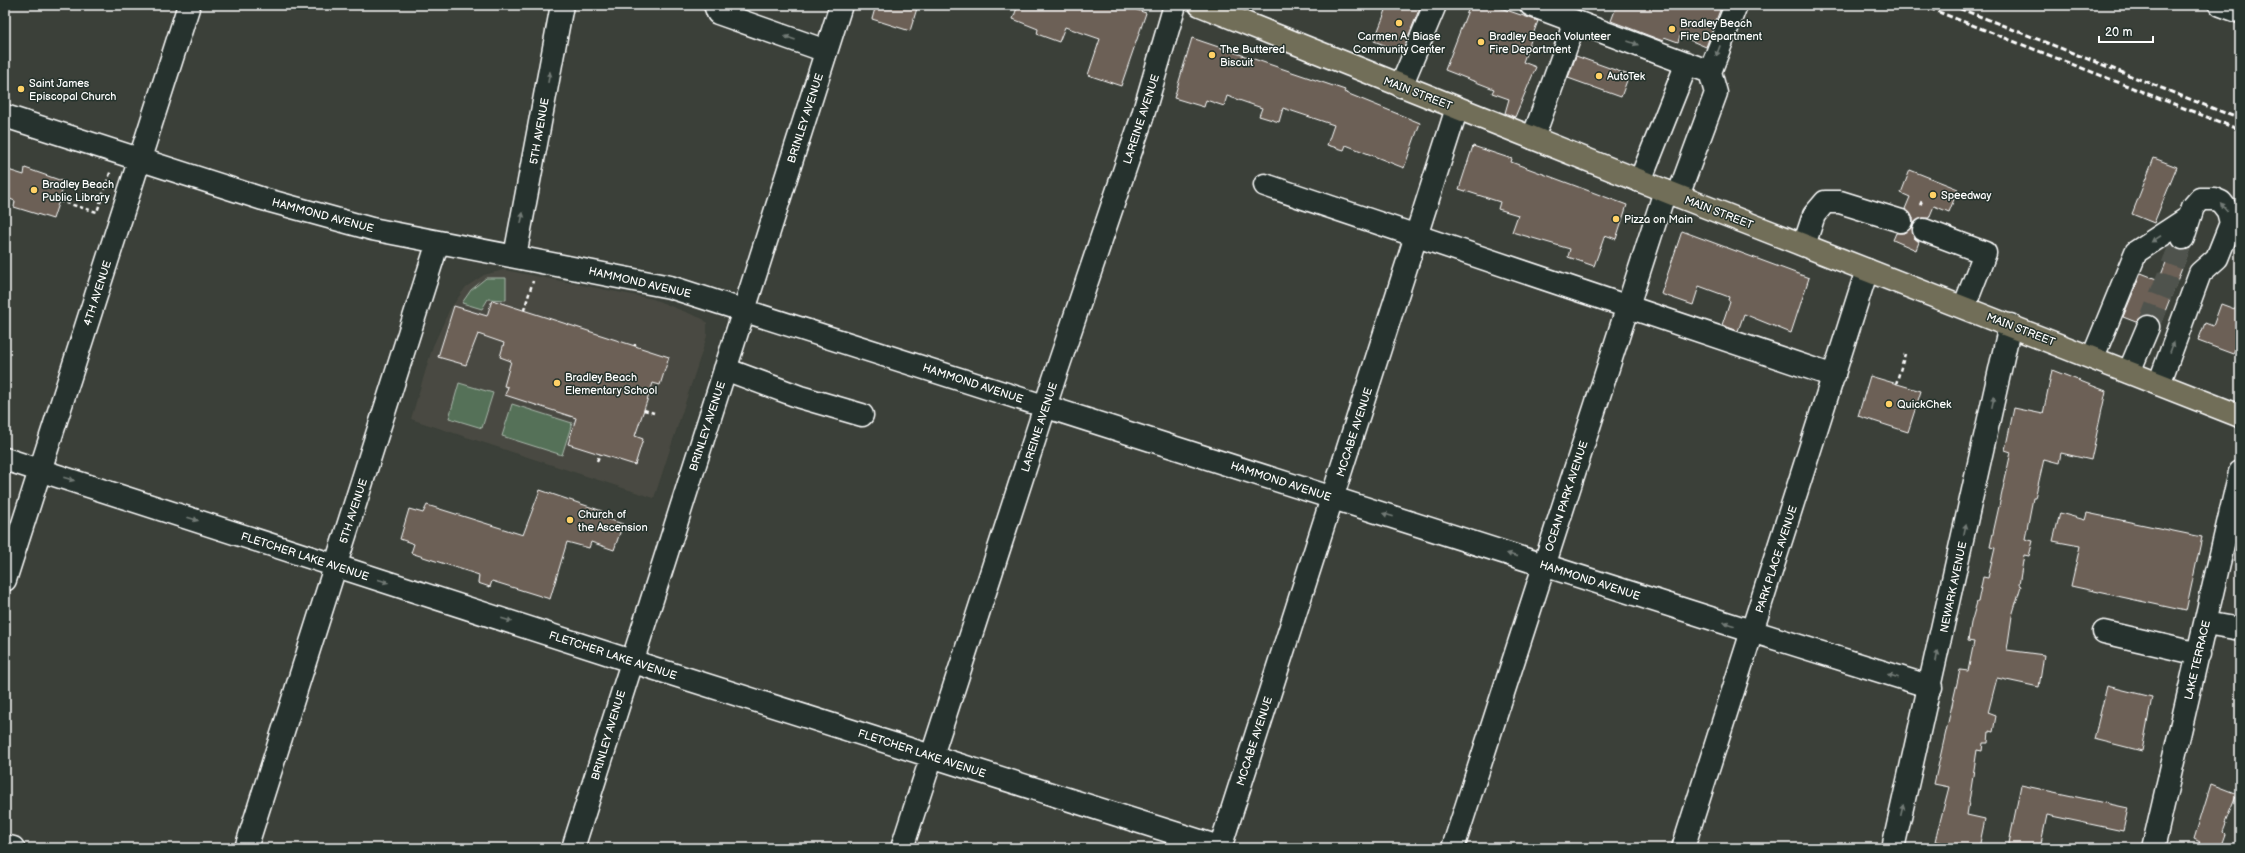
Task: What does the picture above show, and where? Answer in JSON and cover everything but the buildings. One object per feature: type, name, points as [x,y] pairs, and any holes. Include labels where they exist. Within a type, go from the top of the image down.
[{"type":"main road","name":"MAIN STREET","points":[[1200,5],[1401,86],[2240,416]]},
{"type":"street","name":"4TH AVENUE","points":[[5,580],[189,5]]},
{"type":"street","name":"5TH AVENUE","points":[[515,256],[562,5]]},
{"type":"street","points":[[715,5],[718,13],[826,50]]},
{"type":"street","name":"BRINLEY AVENUE","points":[[572,848],[841,5]]},
{"type":"street","name":"LAREINE AVENUE","points":[[902,848],[1045,407],[1142,118],[1175,5]]},
{"type":"street","points":[[1401,86],[1435,5]]},
{"type":"street","points":[[1531,5],[1710,72],[1736,5]]},
{"type":"street","points":[[2221,5],[2240,12]]},
{"type":"street","points":[[1533,138],[1575,22]]},
{"type":"street","points":[[1640,180],[1687,63]]},
{"type":"street","name":"OCEAN PARK AVENUE","points":[[1453,848],[1627,306],[1672,193],[1716,93],[1710,72]]},
{"type":"street","name":"MCCABE AVENUE","points":[[1221,848],[1457,108]]},
{"type":"street","name":"HAMMOND AVENUE","points":[[5,116],[263,199],[372,229],[670,286],[1544,566],[1931,687]]},
{"type":"street","points":[[1265,185],[1834,376]]},
{"type":"street","points":[[2093,357],[2136,252],[2186,228],[2193,207],[2200,199],[2214,199],[2221,202],[2228,211],[2231,223],[2217,258],[2200,273],[2159,384]]},
{"type":"street","points":[[1804,245],[1814,215],[1825,202],[1840,202],[1901,221]]},
{"type":"street","points":[[1924,230],[1985,253],[1964,307]]},
{"type":"street","name":"5TH AVENUE","points":[[246,848],[438,242]]},
{"type":"street","name":"PARK PLACE AVENUE","points":[[1683,848],[1867,270]]},
{"type":"street","name":"NEWARK AVENUE","points":[[1893,848],[1931,687],[2010,325]]},
{"type":"street","points":[[2129,372],[2148,327]]},
{"type":"street","points":[[725,370],[800,397],[862,415]]},
{"type":"street","name":"FLETCHER LAKE AVENUE","points":[[5,459],[631,661],[1221,848]]},
{"type":"street","name":"LAKE TERRACE","points":[[2153,848],[2240,472]]},
{"type":"street","points":[[2206,623],[2240,629]]},
{"type":"street","points":[[2104,632],[2198,654]]},
{"type":"street","points":[[5,846],[13,848]]},
{"type":"path","points":[[59,200],[97,212],[116,152]]},
{"type":"path","points":[[1920,205],[1922,201]]},
{"type":"path","points":[[524,310],[534,278]]},
{"type":"path","points":[[1896,384],[1906,354]]},
{"type":"path","points":[[644,410],[654,413]]},
{"type":"path","points":[[597,461],[600,454]]},
{"type":"shaded area","name":"Bradley Beach Elementary School","points":[[504,270],[653,299],[703,319],[707,323],[707,336],[654,498],[411,419],[433,346],[450,309],[466,287],[484,275]]},
{"type":"green space","points":[[486,278],[506,278],[506,300],[488,299],[482,309],[462,303],[471,290]]},
{"type":"green space","points":[[459,383],[493,393],[482,428],[449,418]]},
{"type":"green space","points":[[512,404],[572,423],[562,455],[502,436]]},
{"type":"tunnel","points":[[2148,327],[2183,238]]},
{"type":"railway","points":[[1921,5],[2240,130]]},
{"type":"railway","points":[[1951,5],[2240,119]]},
{"type":"place","name":"Carmen A. Biase Community Center","points":[[1399,23]]},
{"type":"place","name":"Bradley Beach Fire Department","points":[[1672,29]]},
{"type":"place","name":"Bradley Beach Volunteer Fire Department","points":[[1481,42]]},
{"type":"place","name":"The Buttered Biscuit","points":[[1212,55]]},
{"type":"place","name":"AutoTek","points":[[1599,76]]},
{"type":"place","name":"Saint James Episcopal Church","points":[[21,89]]},
{"type":"place","name":"Bradley Beach Public Library","points":[[34,190]]},
{"type":"place","name":"Speedway","points":[[1933,195]]},
{"type":"place","name":"Pizza on Main","points":[[1616,219]]},
{"type":"place","name":"Bradley Beach Elementary School","points":[[557,383]]},
{"type":"place","name":"QuickChek","points":[[1889,404]]},
{"type":"place","name":"Church of the Ascension","points":[[570,520]]}]
